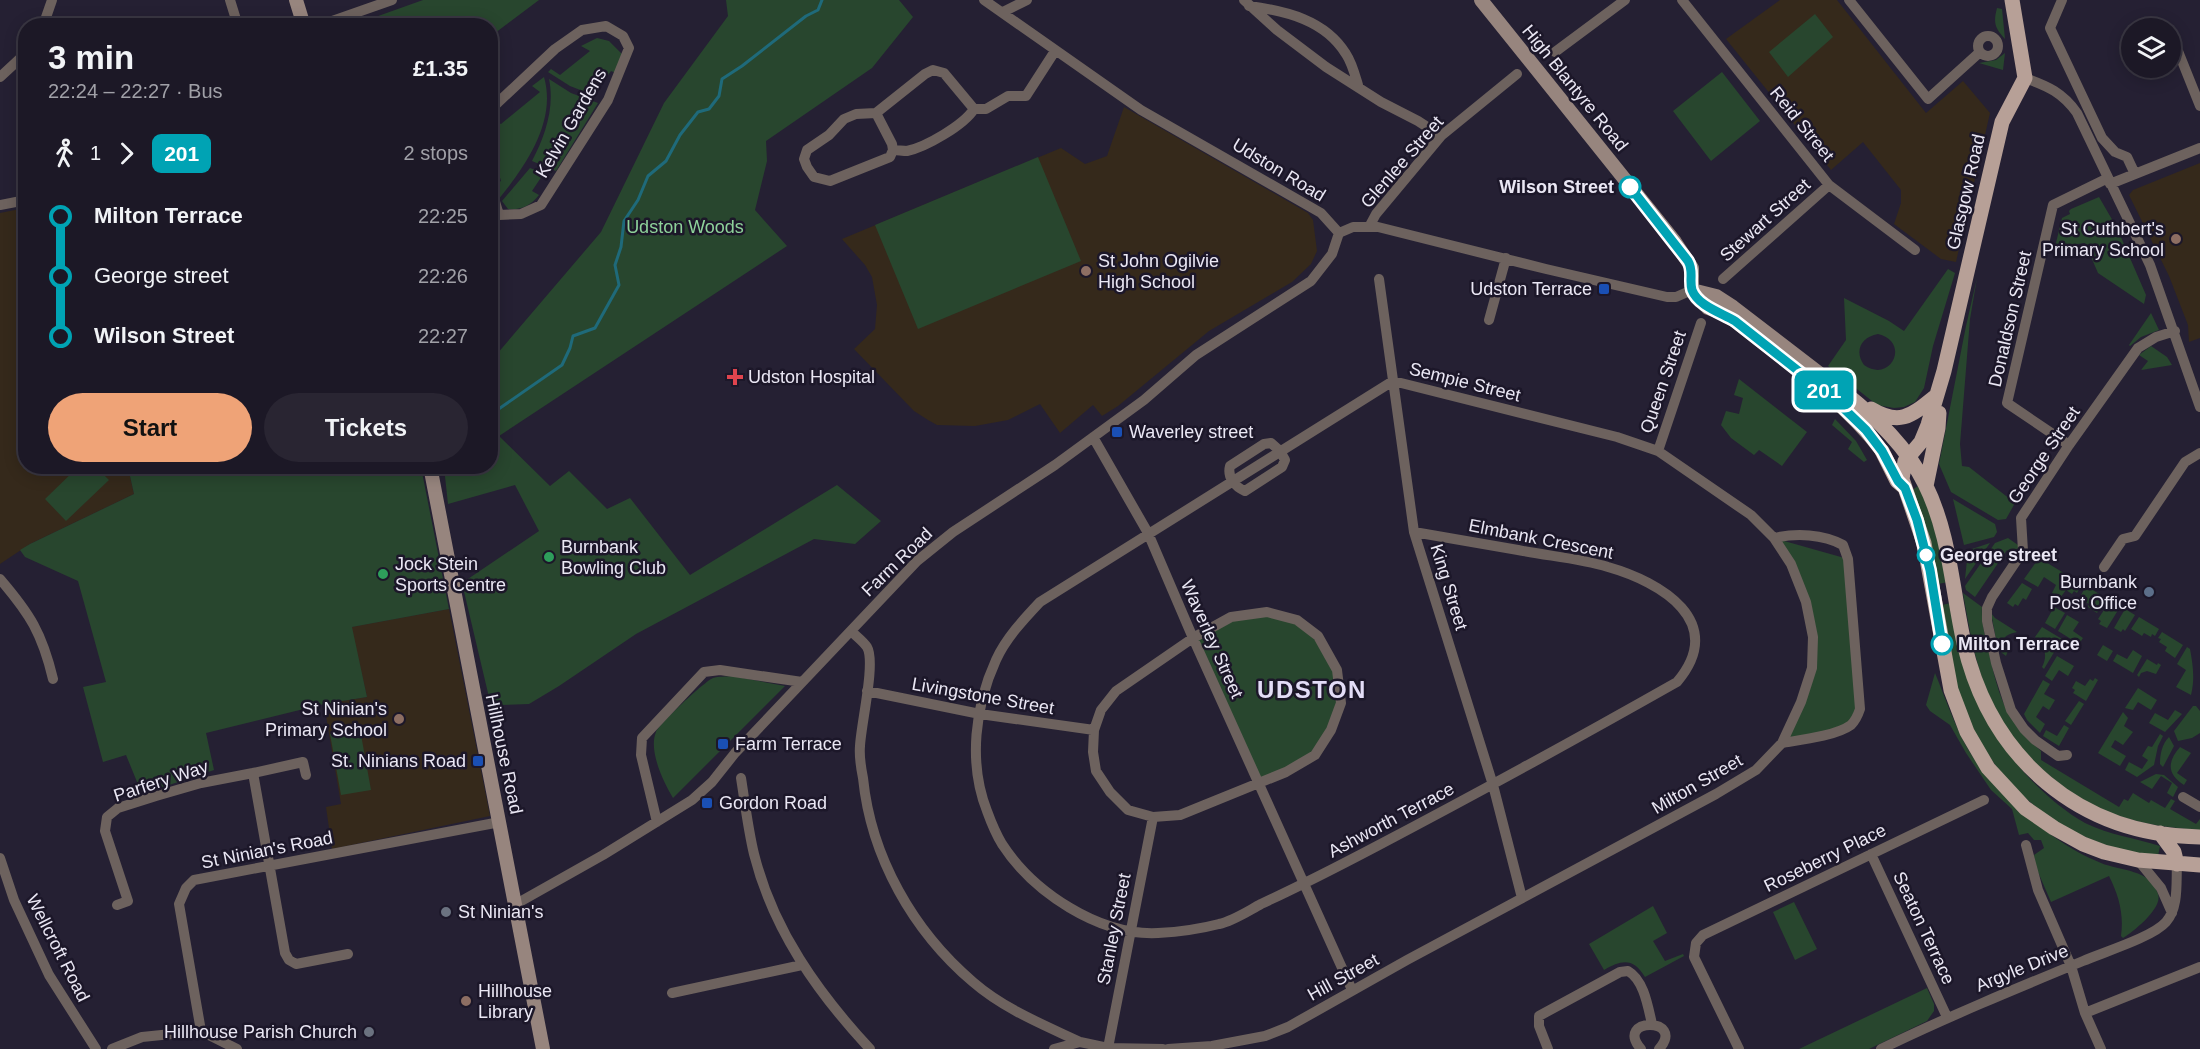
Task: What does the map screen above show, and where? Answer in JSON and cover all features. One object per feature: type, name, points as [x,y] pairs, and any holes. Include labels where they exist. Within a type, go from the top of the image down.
[{"type":"main road","points":[[296,0],[302,18]]},
{"type":"main road","name":"High Blantyre Road","points":[[1480,0],[1675,242],[1692,268],[1692,290]]},
{"type":"main road","points":[[2012,0],[2025,78]]},
{"type":"main road","name":"Glasgow Road","points":[[1909,456],[1925,435],[1937,395],[2002,122],[2025,78]]},
{"type":"main road","points":[[1692,290],[1716,296],[1733,307],[1845,393],[1880,423],[1909,456],[1926,486],[1939,518],[1955,585],[1964,641],[1981,697],[1998,728],[2027,766],[2077,805],[2115,822],[2160,833],[2200,838]]},
{"type":"main road","points":[[1692,290],[1708,308],[1735,321],[1834,399],[1866,430],[1882,451],[1898,481],[1905,488]]},
{"type":"main road","points":[[1845,393],[1884,416],[1894,419],[1911,414],[1937,395]]},
{"type":"main road","name":"Glasgow Road","points":[[1926,486],[1940,418],[1937,395]]},
{"type":"main road","points":[[1882,451],[1894,457],[1909,456]]},
{"type":"main road","points":[[1909,456],[1902,474],[1926,552],[1951,690],[1962,722],[1978,752],[2005,788],[2037,817],[2083,844],[2104,852],[2138,860],[2200,865]]},
{"type":"main road","name":"Hillhouse Road","points":[[431,474],[543,1049]]},
{"type":"main road","points":[[2160,833],[2174,852],[2177,864]]},
{"type":"main road","points":[[2177,864],[2186,847],[2200,838]]},
{"type":"street","points":[[46,18],[52,0]]},
{"type":"street","points":[[230,0],[236,18]]},
{"type":"street","points":[[341,18],[392,0]]},
{"type":"street","name":"Udston Road","points":[[984,0],[1141,110],[1321,213],[1339,233]]},
{"type":"street","points":[[1003,12],[1027,0]]},
{"type":"street","points":[[1555,52],[1625,0]]},
{"type":"street","name":"Reid Street","points":[[1682,0],[1829,184],[1915,250]]},
{"type":"street","points":[[1849,0],[1928,99],[1980,52]]},
{"type":"street","points":[[2062,0],[2050,28],[2103,138],[2115,152],[2127,157],[2135,174]]},
{"type":"street","points":[[1246,3],[1300,17],[1326,32],[1346,54],[1358,85]]},
{"type":"street","points":[[1246,3],[1326,67],[1441,136]]},
{"type":"street","name":"Kelvin Gardens","points":[[498,102],[555,49],[582,30],[606,26],[623,36],[629,48],[608,100],[541,205],[521,214],[498,216]]},
{"type":"street","points":[[974,109],[986,109],[1008,96],[1026,96],[1055,51]]},
{"type":"street","points":[[2181,58],[2200,106]]},
{"type":"street","points":[[0,77],[18,60]]},
{"type":"street","points":[[876,113],[892,144],[893,150],[890,157],[830,181],[814,177],[804,159],[807,150],[829,135],[844,119],[856,114],[876,113],[933,70],[944,73],[974,109]]},
{"type":"street","name":"Glenlee Street","points":[[1369,227],[1376,214],[1441,136],[1517,74]]},
{"type":"street","points":[[2025,78],[2047,85],[2068,100],[2077,113],[2150,265],[2200,406]]},
{"type":"street","points":[[893,150],[906,151],[927,144],[968,119],[974,109]]},
{"type":"street","points":[[2109,181],[2135,174],[2200,148]]},
{"type":"street","name":"Donaldson Street","points":[[2069,445],[2007,403],[2053,205],[2109,181]]},
{"type":"street","name":"Stewart Street","points":[[1724,279],[1829,184]]},
{"type":"street","points":[[0,205],[18,202]]},
{"type":"street","points":[[1339,233],[1353,227],[1378,227],[1667,297],[1676,297],[1692,290]]},
{"type":"street","name":"Farm Road","points":[[516,904],[692,800],[712,782],[735,753],[917,561],[944,539],[1055,465],[1144,400],[1196,355],[1311,281],[1332,254],[1339,233]]},
{"type":"street","points":[[1489,320],[1506,258]]},
{"type":"street","name":"King Street","points":[[1379,279],[1414,532],[1493,785],[1522,898]]},
{"type":"street","name":"Queen Street","points":[[1658,451],[1701,323]]},
{"type":"street","name":"George Street","points":[[2067,755],[2058,756],[2048,750],[2024,729],[2011,710],[1996,663],[1986,615],[1992,597],[2023,551],[2021,518],[2069,445],[2138,348],[2156,337],[2175,331]]},
{"type":"street","name":"Sempie Street","points":[[980,714],[997,658],[1019,626],[1040,602],[1393,381],[1617,437],[1658,451]]},
{"type":"street","name":"Waverley Street","points":[[1093,437],[1148,533],[1352,990]]},
{"type":"street","name":"Milton Street","points":[[1522,898],[1716,794],[1756,770],[1782,743],[1801,702],[1812,668],[1813,638],[1806,602],[1791,564],[1774,538],[1750,515],[1658,451]]},
{"type":"street","points":[[2104,567],[2123,539],[2135,536],[2185,462],[2200,453]]},
{"type":"street","name":"Elmbank Crescent","points":[[1414,532],[1607,567],[1647,581],[1682,606],[1692,621],[1696,638],[1693,656],[1688,669],[1677,682],[1493,785]]},
{"type":"street","points":[[1774,538],[1786,535],[1818,537],[1831,539],[1843,545],[1848,559],[1860,708],[1857,718],[1850,726],[1814,738],[1782,743]]},
{"type":"street","points":[[0,579],[32,620],[42,642],[53,679]]},
{"type":"street","points":[[1267,612],[1297,620],[1318,636],[1337,670],[1341,703],[1331,730],[1315,755],[1286,772],[1180,815],[1153,817],[1128,810],[1105,785],[1096,771],[1093,752],[1094,730],[1101,710],[1116,691],[1193,638],[1231,617],[1267,612]]},
{"type":"street","points":[[851,631],[868,648],[872,662],[862,717],[860,749],[865,804],[885,864],[898,892],[935,945],[974,983],[1007,1007],[1080,1042],[1108,1048],[1163,1049]]},
{"type":"street","points":[[657,822],[641,755],[642,738],[704,672],[720,670],[802,682]]},
{"type":"street","name":"Livingstone Street","points":[[867,692],[980,714],[1094,730]]},
{"type":"street","name":"Ashworth Terrace","points":[[980,714],[976,741],[980,792],[1002,843],[1022,869],[1078,914],[1108,926],[1131,931],[1156,933],[1221,924],[1304,884],[1493,785]]},
{"type":"street","points":[[306,775],[303,762],[252,773],[285,953],[296,964],[348,954]]},
{"type":"street","name":"Parfery Way","points":[[117,905],[128,901],[105,831],[107,817],[118,808],[156,796],[201,783],[252,773]]},
{"type":"street","points":[[741,778],[755,855],[772,906],[802,965],[838,1014],[870,1049]]},
{"type":"street","points":[[2183,797],[2200,807]]},
{"type":"street","name":"Roseberry Place","points":[[1739,1049],[1694,957],[1696,943],[1703,935],[1984,800]]},
{"type":"street","name":"Stanley Street","points":[[1108,1048],[1153,817]]},
{"type":"street","name":"St Ninian's Road","points":[[201,1031],[179,904],[186,888],[194,880],[500,822]]},
{"type":"street","points":[[2026,845],[2038,890],[2071,966],[2085,1012],[2101,1049]]},
{"type":"street","name":"Seaton Terrace","points":[[1871,854],[1947,1017]]},
{"type":"street","name":"Wellcroft Road","points":[[0,858],[14,900],[49,975],[96,1049]]},
{"type":"street","points":[[2138,860],[2162,888],[2172,913]]},
{"type":"street","points":[[2172,913],[2177,864]]},
{"type":"street","name":"Hill Street","points":[[1168,1049],[1212,1046],[1265,1036],[1288,1027],[1522,898]]},
{"type":"street","name":"Argyle Drive","points":[[1881,1049],[1947,1017],[2148,934],[2162,926],[2172,913]]},
{"type":"street","points":[[672,993],[802,965]]},
{"type":"street","points":[[2085,1012],[2200,967]]},
{"type":"street","points":[[1548,1049],[1539,1026],[1539,1017],[1620,972],[1628,971],[1636,978],[1645,997],[1652,1024]]},
{"type":"street","points":[[1641,1049],[1636,1041],[1637,1032],[1643,1025],[1652,1024],[1663,1032],[1664,1042],[1659,1049]]},
{"type":"street","points":[[112,1049],[142,1037],[201,1031],[237,1049]]},
{"type":"street","points":[[1054,1049],[1080,1042]]},
{"type":"shaded area","points":[[1780,0],[1837,0],[1926,113],[1963,81],[1990,113],[1956,262],[1941,259],[1894,224],[1901,203],[1901,190],[1863,142],[1831,170],[1726,39]]},
{"type":"shaded area","name":"St John Ogilvie High School","points":[[1124,107],[1308,213],[1313,220],[1317,251],[1311,264],[1292,282],[1209,331],[1118,406],[1102,416],[1093,405],[1060,433],[1040,404],[1008,420],[975,426],[937,425],[914,411],[854,349],[875,329],[877,305],[872,277],[865,265],[842,239],[1061,148],[1085,164],[1107,156]]},
{"type":"shaded area","name":"St Cuthbert's Primary School","points":[[2200,163],[2200,338],[2189,342],[2188,325],[2169,276],[2129,195],[2133,190]]},
{"type":"shaded area","points":[[18,209],[18,474],[130,474],[134,494],[30,544],[0,564],[0,213]]},
{"type":"shaded area","name":"St Ninian's Primary School","points":[[449,609],[490,816],[332,849],[326,807],[341,804],[324,704],[367,697],[351,627]]},
{"type":"green space","points":[[423,0],[539,0],[498,31],[498,18],[373,18]]},
{"type":"green space","name":"Udston Woods","points":[[726,0],[899,0],[913,17],[872,68],[766,141],[767,161],[755,210],[787,246],[499,436],[550,486],[569,471],[607,509],[630,498],[690,575],[837,485],[881,521],[855,544],[814,539],[636,634],[529,704],[499,705],[492,710],[462,583],[539,531],[515,485],[448,504],[445,474],[498,474],[498,353],[601,232],[664,103],[728,16]]},
{"type":"green space","points":[[1997,8],[2002,9],[2005,39],[1996,25]]},
{"type":"green space","points":[[1815,14],[1833,37],[1788,77],[1769,52]]},
{"type":"green space","points":[[597,38],[609,41],[622,54],[616,73],[611,71],[593,95],[570,86],[548,72],[551,69],[560,75],[590,51],[581,46]]},
{"type":"green space","points":[[2005,53],[2003,70],[1979,63],[1996,60]]},
{"type":"green space","points":[[1722,72],[1760,121],[1711,161],[1673,111]]},
{"type":"green space","points":[[544,77],[547,94],[542,127],[528,158],[498,200],[498,183],[501,181],[498,170],[498,122],[501,124],[540,92],[532,86]]},
{"type":"green space","points":[[549,79],[571,93],[598,103],[556,171],[532,161],[548,121],[551,100]]},
{"type":"green space","points":[[1038,157],[1081,261],[918,329],[875,225]]},
{"type":"green space","points":[[530,168],[544,173],[532,191],[539,195],[525,206],[508,209],[502,201]]},
{"type":"green space","points":[[2099,197],[2117,228],[2146,295],[2144,304],[2098,273],[2085,243],[2055,247],[2062,218],[2070,214],[2071,209]]},
{"type":"green space","points":[[1948,269],[1955,273],[1933,346],[1924,388],[1915,402],[1894,408],[1877,405],[1828,366],[1846,340],[1844,298],[1904,331]],"holes":[[[1878,334],[1888,338],[1894,345],[1895,352],[1894,360],[1889,366],[1874,369],[1864,365],[1860,355],[1863,341]]]},
{"type":"green space","points":[[1977,278],[1970,319],[1960,444],[1962,466],[1969,467],[2015,503],[2006,519],[1998,520],[1951,492],[1939,464]]},
{"type":"green space","points":[[2151,313],[2159,330],[2141,337],[2130,346],[2129,345]]},
{"type":"green space","points":[[2151,346],[2167,357],[2172,365],[2141,370],[2148,361],[2139,355]]},
{"type":"green space","points":[[1739,379],[1807,432],[1782,466],[1759,450],[1754,455],[1731,438],[1721,425],[1726,411],[1739,414],[1743,398],[1734,395]]},
{"type":"green space","points":[[1835,419],[1856,441],[1867,460],[1864,462],[1848,449],[1852,442],[1832,425]]},
{"type":"green space","points":[[71,474],[103,474],[109,480],[66,521],[45,499]]},
{"type":"green space","points":[[130,474],[422,474],[449,609],[352,627],[367,697],[324,704],[206,733],[214,770],[142,794],[126,755],[103,762],[83,687],[106,682],[78,581],[25,557],[20,550],[134,494]]},
{"type":"green space","points":[[1918,486],[1929,509],[1948,582],[1938,584],[1912,490]]},
{"type":"green space","points":[[1953,499],[1995,524],[1997,532],[1994,537],[1964,545]]},
{"type":"green space","points":[[1774,538],[1848,559],[1860,709],[1850,726],[1782,743],[1812,668],[1806,602]]},
{"type":"green space","points":[[2008,538],[2018,545],[2018,549],[2014,555],[2007,550],[1975,597],[1966,590],[1965,586],[1995,543]]},
{"type":"green space","points":[[1990,543],[1965,579],[1966,551]]},
{"type":"green space","points":[[2039,558],[2082,584],[2077,593],[2074,591],[2072,594],[2066,590],[2060,598],[2052,593],[2056,585],[2044,577],[2038,587],[2024,579]]},
{"type":"green space","points":[[2022,583],[2032,589],[2026,600],[2023,598],[2018,606],[2015,604],[2013,607],[2007,603]]},
{"type":"green space","points":[[2086,586],[2106,598],[2097,613],[2082,600],[2081,595]]},
{"type":"green space","points":[[1963,593],[1982,607],[1982,618],[1992,666],[2005,706],[2019,728],[2041,751],[2041,760],[2119,807],[2124,799],[2128,801],[2133,793],[2149,803],[2151,800],[2165,808],[2171,799],[2175,801],[2170,809],[2196,824],[2200,819],[2200,830],[2139,822],[2099,808],[2060,784],[2025,752],[1998,715],[1983,683]]},
{"type":"green space","points":[[2110,601],[2120,607],[2107,628],[2099,624],[2101,621],[2098,619]]},
{"type":"green space","points":[[1951,603],[1964,664],[1978,704],[1988,724],[2016,763],[2032,781],[2067,812],[2103,831],[2160,846],[2158,856],[2122,850],[2088,838],[2057,822],[2029,801],[2005,777],[1984,748],[1967,717],[1955,682],[1942,605]]},
{"type":"green space","points":[[2054,607],[2065,613],[2055,629],[2045,623]]},
{"type":"green space","points":[[2125,609],[2135,615],[2125,631],[2123,629],[2121,632],[2114,628]]},
{"type":"green space","points":[[1267,612],[1297,620],[1318,636],[1337,670],[1341,703],[1315,755],[1260,783],[1193,638],[1231,617]]},
{"type":"green space","points":[[1991,613],[2017,632],[2002,641],[2001,644],[2008,651],[2006,656],[1998,650]]},
{"type":"green space","points":[[2067,615],[2079,622],[2073,631],[2083,638],[2079,644],[2058,631]]},
{"type":"green space","points":[[2139,617],[2159,629],[2155,636],[2152,634],[2151,637],[2144,633],[2142,636],[2131,629]]},
{"type":"green space","points":[[2042,627],[2062,639],[2044,669],[2042,667],[2045,659],[2044,651],[2035,637]]},
{"type":"green space","points":[[2162,632],[2183,645],[2175,658],[2165,651],[2167,647],[2159,642],[2161,639],[2158,638]]},
{"type":"green space","points":[[2103,645],[2113,651],[2107,661],[2097,655]]},
{"type":"green space","points":[[2187,647],[2190,649],[2193,666],[2191,695],[2176,687],[2186,670],[2177,664]]},
{"type":"green space","points":[[2133,650],[2142,656],[2133,673],[2113,661],[2117,654],[2127,659]]},
{"type":"green space","points":[[2057,656],[2074,666],[2068,676],[2059,670],[2052,681],[2045,676]]},
{"type":"green space","points":[[2147,659],[2161,665],[2156,674],[2147,671],[2141,673],[2139,677],[2137,675]]},
{"type":"green space","points":[[1935,673],[1954,722],[1968,749],[1986,775],[2007,798],[2044,829],[2073,849],[2101,863],[2142,875],[2154,886],[2158,894],[2156,906],[2147,919],[2128,935],[2123,938],[2121,936],[2120,905],[2109,876],[2051,902],[2035,865],[2034,855],[2044,848],[2041,840],[2034,840],[2028,833],[2019,835],[2012,809],[1991,790],[1950,725],[1930,711],[1926,705]]},
{"type":"green space","points":[[732,676],[785,686],[673,798],[655,757],[656,732],[673,712],[708,681],[715,677]]},
{"type":"green space","points":[[2095,678],[2098,680],[2086,701],[2073,693],[2075,690],[2072,688],[2076,681],[2085,686],[2090,679],[2093,681]]},
{"type":"green space","points":[[2043,680],[2050,684],[2044,694],[2055,700],[2049,710],[2043,706],[2036,717],[2045,724],[2040,733],[2024,714]]},
{"type":"green space","points":[[2138,688],[2157,700],[2151,710],[2138,702],[2133,710],[2125,708]]},
{"type":"green space","points":[[2079,701],[2084,704],[2071,725],[2065,721]]},
{"type":"green space","points":[[2193,706],[2200,711],[2200,733],[2192,738],[2178,741],[2174,731]]},
{"type":"green space","points":[[2175,710],[2182,714],[2165,732],[2149,723],[2155,713],[2168,720]]},
{"type":"green space","points":[[2123,712],[2128,718],[2124,726],[2133,732],[2123,745],[2115,740],[2111,747],[2126,756],[2120,766],[2098,753]]},
{"type":"green space","points":[[2064,725],[2069,728],[2059,746],[2043,736],[2046,730],[2057,736]]},
{"type":"green space","points":[[360,729],[371,790],[341,795],[330,734]]},
{"type":"green space","points":[[2160,734],[2163,736],[2158,746],[2154,765],[2137,777],[2125,770],[2129,762],[2142,769],[2148,760],[2142,756],[2148,746],[2152,747]]},
{"type":"green space","points":[[2169,737],[2174,746],[2163,767],[2160,764],[2161,753]]},
{"type":"green space","points":[[2180,747],[2191,753],[2177,773],[2187,780],[2184,785],[2174,777],[2171,768],[2173,758]]},
{"type":"green space","points":[[2156,774],[2164,775],[2178,787],[2173,797],[2167,793],[2172,783],[2161,776],[2152,789],[2140,782]]},
{"type":"green space","points":[[1794,902],[1817,949],[1795,960],[1773,912]]},
{"type":"green space","points":[[1653,906],[1667,933],[1653,941],[1665,961],[1683,954],[1684,956],[1645,977],[1636,966],[1627,962],[1604,970],[1589,944]]},
{"type":"green space","points":[[1927,988],[1934,1004],[1934,1011],[1927,1021],[1869,1049],[1799,1049]]},
{"type":"waterway","points":[[498,409],[562,365],[573,336],[595,328],[619,285],[615,265],[621,247],[624,221],[638,200],[648,176],[666,161],[680,135],[698,112],[709,109],[719,96],[722,79],[806,16],[818,10],[822,0]]},
{"type":"bus line","name":"201","points":[[1630,187],[1688,261],[1692,268],[1692,290],[1708,308],[1735,321],[1834,399],[1866,430],[1882,451],[1898,481],[1905,488],[1917,520],[1930,570],[1942,644]]},
{"type":"place","name":"Wilson Street","points":[[1630,187]]},
{"type":"place","name":"St Cuthbert's Primary School","points":[[2176,239]]},
{"type":"place","name":"St John Ogilvie High School","points":[[1086,271]]},
{"type":"place","name":"Udston Terrace","points":[[1604,289]]},
{"type":"place","name":"Udston Hospital","points":[[735,377]]},
{"type":"place","name":"Waverley street","points":[[1117,432]]},
{"type":"place","name":"George street","points":[[1926,555]]},
{"type":"place","name":"Burnbank Bowling Club","points":[[549,557]]},
{"type":"place","name":"Jock Stein Sports Centre","points":[[383,574]]},
{"type":"place","name":"Burnbank Post Office","points":[[2149,592]]},
{"type":"place","name":"Milton Terrace","points":[[1942,644]]},
{"type":"place","name":"St Ninian's Primary School","points":[[399,719]]},
{"type":"place","name":"Farm Terrace","points":[[723,744]]},
{"type":"place","name":"St. Ninians Road","points":[[478,761]]},
{"type":"place","name":"Gordon Road","points":[[707,803]]},
{"type":"place","name":"St Ninian's","points":[[446,912]]},
{"type":"place","name":"Hillhouse Library","points":[[466,1001]]},
{"type":"place","name":"Hillhouse Parish Church","points":[[369,1032]]},
{"type":"district","name":"UDSTON","points":[[1312,690]]}]
